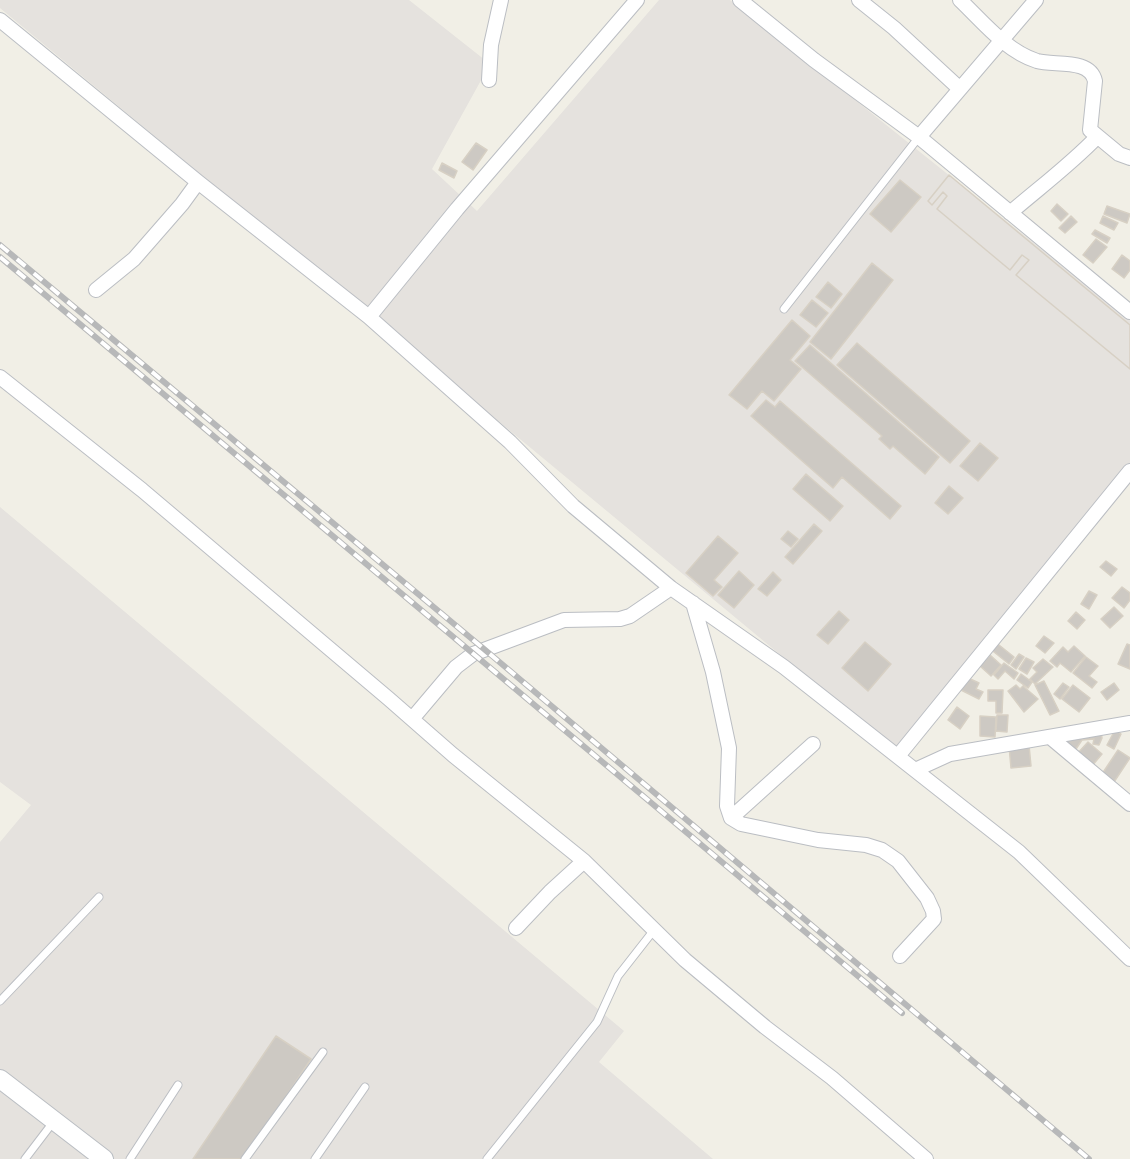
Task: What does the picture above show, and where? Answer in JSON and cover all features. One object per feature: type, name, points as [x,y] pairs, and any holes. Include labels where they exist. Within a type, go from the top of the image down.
[{"type":"main road","points":[[0,1079],[104,1159]]},
{"type":"street","points":[[489,80],[491,45],[501,0]]},
{"type":"street","points":[[369,317],[464,200],[637,0]]},
{"type":"street","points":[[740,0],[814,60],[920,137],[1130,312]]},
{"type":"street","points":[[859,0],[894,28],[960,89]]},
{"type":"street","points":[[960,0],[1016,51],[1036,61],[1089,69],[1095,81],[1090,130],[1119,154],[1130,158]]},
{"type":"street","points":[[920,137],[1036,0]]},
{"type":"street","points":[[0,20],[198,182],[369,317],[510,442],[573,506],[671,588],[784,667],[1019,852],[1130,959]]},
{"type":"street","points":[[1010,213],[1076,159],[1097,137]]},
{"type":"street","points":[[96,290],[134,259],[198,182]]},
{"type":"street","points":[[0,376],[142,490],[486,783],[584,861],[654,930],[720,990],[832,1078],[926,1159]]},
{"type":"street","points":[[898,756],[1130,471]]},
{"type":"street","points":[[412,719],[456,667],[478,651],[564,620],[630,616],[671,588]]},
{"type":"street","points":[[693,603],[713,672],[729,748],[727,806],[731,818],[741,824],[818,840],[866,845],[882,850],[898,861],[927,898],[934,919],[900,956]]},
{"type":"street","points":[[915,770],[950,754],[1130,723]]},
{"type":"street","points":[[1050,737],[1130,804]]},
{"type":"street","points":[[731,818],[813,744]]},
{"type":"street","points":[[516,928],[584,861]]},
{"type":"lane","points":[[784,309],[920,137]]},
{"type":"lane","points":[[0,1000],[99,897]]},
{"type":"lane","points":[[487,1159],[597,1022],[618,976],[654,930]]},
{"type":"lane","points":[[245,1159],[323,1052]]},
{"type":"lane","points":[[130,1159],[178,1085]]},
{"type":"lane","points":[[315,1159],[365,1087]]},
{"type":"lane","points":[[25,1159],[54,1121]]},
{"type":"shaded area","points":[[0,0],[409,0],[490,64],[432,169],[477,211],[659,0],[730,0],[1130,320],[1130,476],[900,754],[0,8]]},
{"type":"shaded area","points":[[0,507],[624,1031],[599,1062],[713,1159],[0,1159],[0,842],[31,805],[0,782]]},
{"type":"building","points":[[476,143],[487,150],[473,170],[462,162]]},
{"type":"building","points":[[442,163],[457,171],[454,178],[439,170]]},
{"type":"building","points":[[949,175],[1130,325],[1130,369],[1016,275],[1029,260],[1022,255],[1010,270],[937,209],[947,196],[943,192],[932,205],[928,201]]},
{"type":"building","points":[[949,175],[1130,325],[1130,369],[1016,275],[1029,260],[1022,255],[1010,270],[937,209],[947,196],[943,192],[932,205],[928,201]]},
{"type":"building","points":[[900,180],[921,197],[891,232],[870,214]]},
{"type":"building","points":[[1057,204],[1068,214],[1061,221],[1051,211]]},
{"type":"building","points":[[1107,206],[1130,214],[1127,223],[1104,214]]},
{"type":"building","points":[[1071,216],[1077,222],[1065,233],[1059,228]]},
{"type":"building","points":[[1103,216],[1118,223],[1114,230],[1100,223]]},
{"type":"building","points":[[1095,230],[1110,238],[1107,243],[1092,234]]},
{"type":"building","points":[[1096,239],[1107,247],[1093,263],[1083,255]]},
{"type":"building","points":[[1122,255],[1130,261],[1130,270],[1124,278],[1112,269]]},
{"type":"building","points":[[872,263],[893,280],[831,359],[810,342]]},
{"type":"building","points":[[828,282],[842,294],[831,308],[816,297]]},
{"type":"building","points":[[812,300],[828,313],[816,327],[800,315]]},
{"type":"building","points":[[792,320],[810,336],[790,360],[801,369],[774,401],[762,391],[747,409],[729,395]]},
{"type":"building","points":[[857,343],[970,441],[950,463],[837,365]]},
{"type":"building","points":[[810,345],[939,457],[925,474],[893,446],[890,449],[879,439],[882,436],[795,361]]},
{"type":"building","points":[[766,400],[775,407],[780,401],[901,506],[890,519],[842,477],[833,488],[751,416]]},
{"type":"building","points":[[980,443],[998,458],[978,481],[960,466]]},
{"type":"building","points":[[806,474],[843,506],[830,521],[793,489]]},
{"type":"building","points":[[949,486],[963,498],[948,514],[935,503]]},
{"type":"building","points":[[814,524],[822,531],[793,564],[785,557]]},
{"type":"building","points":[[788,531],[798,539],[791,547],[781,539]]},
{"type":"building","points":[[718,536],[738,553],[714,580],[722,587],[713,596],[686,573]]},
{"type":"building","points":[[1106,561],[1117,569],[1111,576],[1100,567]]},
{"type":"building","points":[[739,571],[754,585],[734,608],[718,595]]},
{"type":"building","points":[[773,572],[781,580],[767,596],[758,589]]},
{"type":"building","points":[[1122,587],[1130,593],[1130,600],[1124,608],[1112,598]]},
{"type":"building","points":[[1089,591],[1097,595],[1089,609],[1081,604]]},
{"type":"building","points":[[1114,607],[1123,616],[1110,628],[1101,619]]},
{"type":"building","points":[[839,611],[849,620],[828,644],[817,635]]},
{"type":"building","points":[[1076,612],[1085,620],[1077,629],[1068,621]]},
{"type":"building","points":[[1044,636],[1054,643],[1045,653],[1036,646]]},
{"type":"building","points":[[994,641],[1014,657],[1009,664],[989,648]]},
{"type":"building","points":[[865,642],[891,664],[868,691],[842,668]]},
{"type":"building","points":[[1127,644],[1130,645],[1130,669],[1118,664]]},
{"type":"building","points":[[1074,646],[1085,656],[1071,672],[1060,663],[1057,667],[1050,661],[1063,647],[1068,652]]},
{"type":"building","points":[[1019,654],[1024,657],[1016,669],[1011,665]]},
{"type":"building","points":[[990,655],[1001,665],[991,676],[980,666]]},
{"type":"building","points":[[1086,657],[1098,666],[1089,676],[1097,682],[1092,688],[1073,673]]},
{"type":"building","points":[[1026,658],[1034,662],[1027,674],[1019,669]]},
{"type":"building","points":[[1043,659],[1053,667],[1035,684],[1030,679],[1037,672],[1033,668]]},
{"type":"building","points":[[1004,663],[1018,673],[1014,679],[1005,671],[998,679],[994,675]]},
{"type":"building","points":[[1021,674],[1032,682],[1028,688],[1017,680]]},
{"type":"building","points":[[966,677],[979,683],[976,689],[983,692],[979,699],[961,690]]},
{"type":"building","points":[[1044,681],[1059,711],[1050,715],[1035,685]]},
{"type":"building","points":[[1063,683],[1069,687],[1060,699],[1054,694]]},
{"type":"building","points":[[1114,683],[1119,690],[1107,700],[1101,692]]},
{"type":"building","points":[[1016,685],[1020,689],[1023,686],[1038,699],[1024,712],[1008,691]]},
{"type":"building","points":[[1073,685],[1090,698],[1079,712],[1062,699]]},
{"type":"building","points":[[988,690],[1003,690],[1002,713],[996,713],[996,701],[988,701]]},
{"type":"building","points":[[957,707],[969,716],[960,729],[948,720]]},
{"type":"building","points":[[997,715],[1008,715],[1007,732],[996,731]]},
{"type":"building","points":[[980,716],[996,717],[995,737],[980,736]]},
{"type":"building","points":[[1115,730],[1121,734],[1114,749],[1107,745]]},
{"type":"building","points":[[1101,732],[1102,738],[1099,745],[1093,744],[1094,739],[1082,740],[1074,752],[1061,742],[1067,735]]},
{"type":"building","points":[[1088,742],[1102,754],[1091,767],[1076,755]]},
{"type":"building","points":[[1029,745],[1031,766],[1011,768],[1009,746]]},
{"type":"building","points":[[1118,750],[1130,758],[1114,782],[1102,774]]},
{"type":"building","points":[[276,1036],[311,1059],[244,1159],[193,1159]]},
{"type":"railway","points":[[0,245],[1089,1159]]},
{"type":"railway","points":[[0,257],[902,1013]]}]
